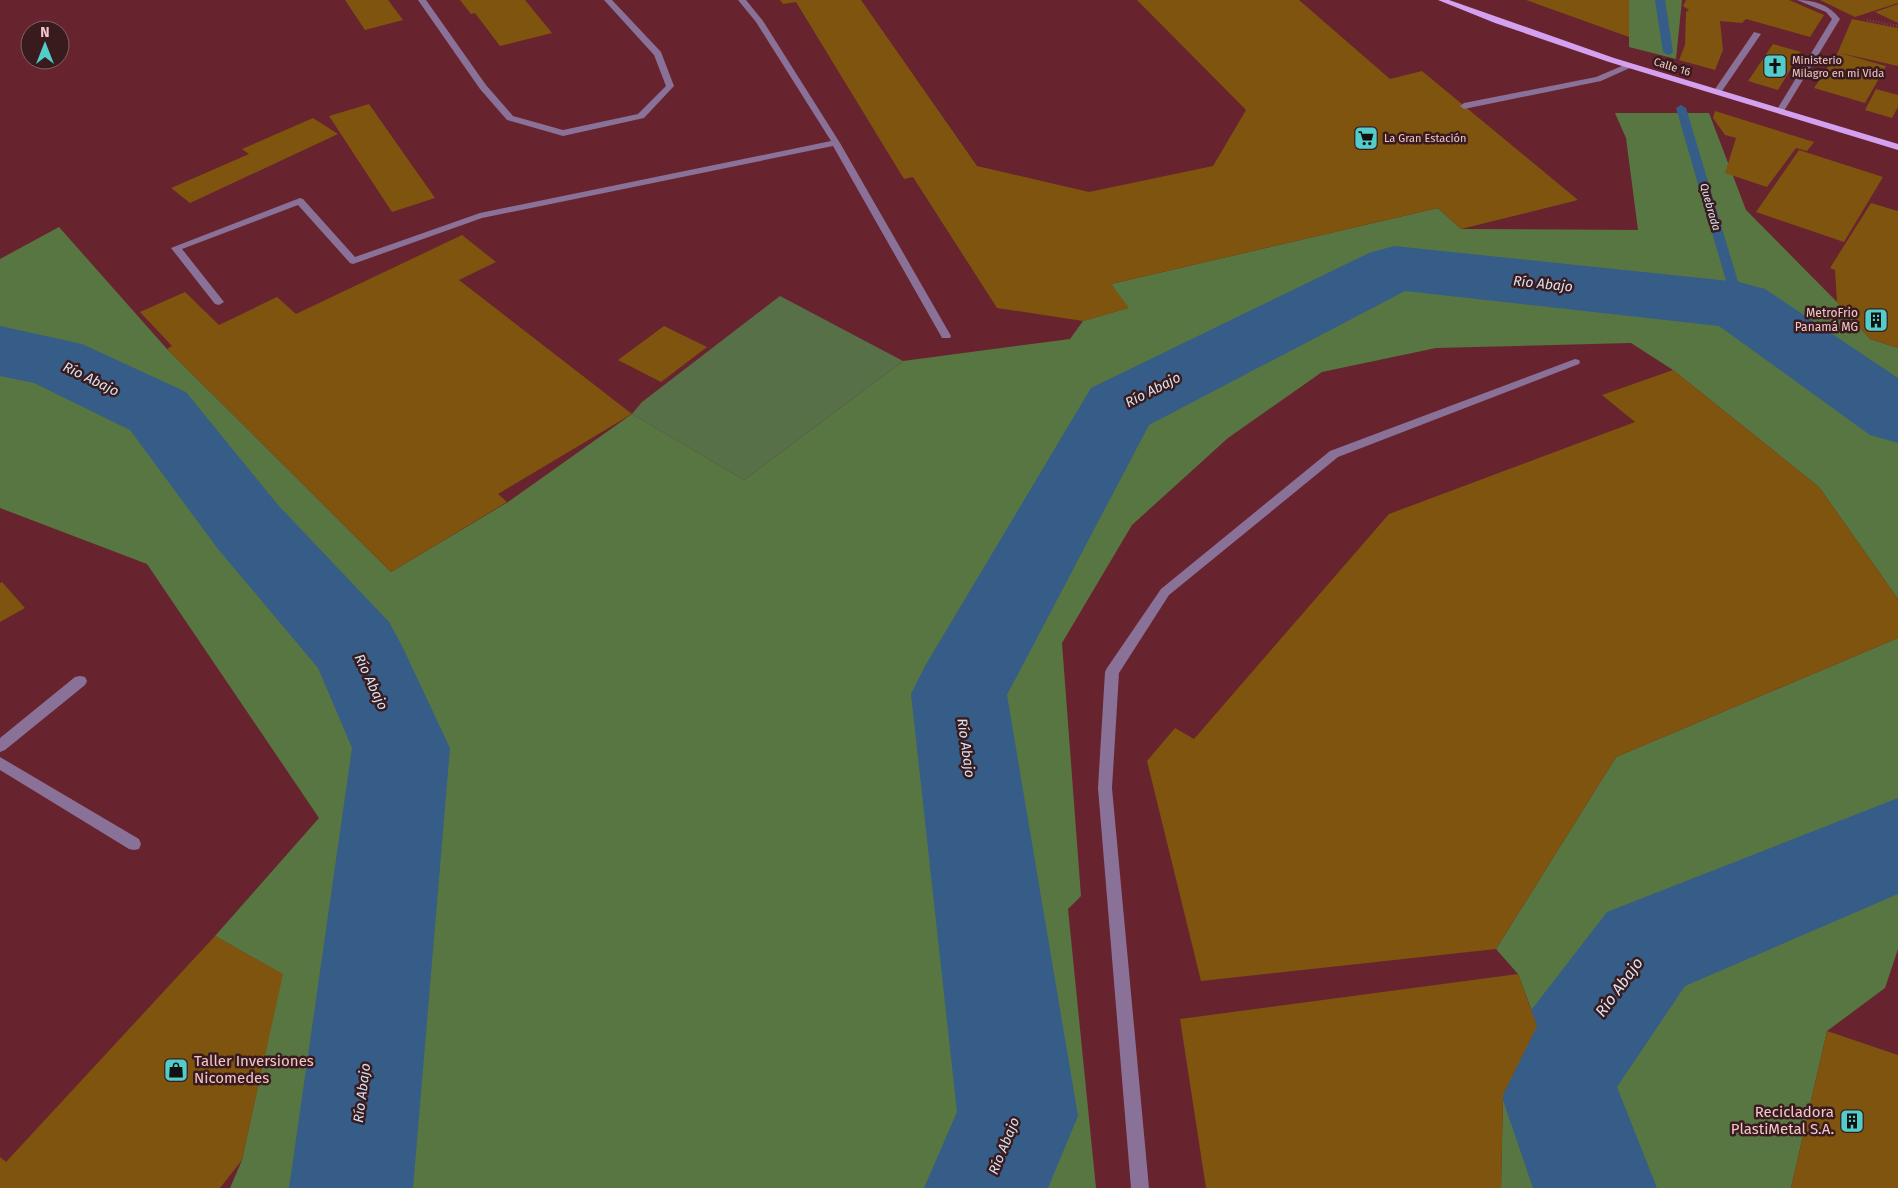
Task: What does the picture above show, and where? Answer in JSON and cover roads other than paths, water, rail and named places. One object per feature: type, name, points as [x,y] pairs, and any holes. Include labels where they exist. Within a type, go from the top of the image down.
[{"type":"main road","name":"Calle 16","points":[[1442,0],[1517,29],[1898,147]]},
{"type":"lane","points":[[422,0],[483,87],[510,118],[562,133],[641,116],[670,86],[658,54],[608,0]]},
{"type":"lane","points":[[742,0],[759,21],[836,143],[946,336]]},
{"type":"lane","points":[[1780,111],[1836,19],[1829,10],[1800,0]]},
{"type":"lane","points":[[1717,92],[1757,34]]},
{"type":"lane","points":[[1464,106],[1598,79],[1630,65]]},
{"type":"lane","points":[[219,302],[176,248],[300,201],[353,261],[480,216],[836,143]]},
{"type":"lane","points":[[1140,1188],[1105,788],[1112,672],[1166,592],[1334,454],[1575,362]]},
{"type":"lane","points":[[0,746],[80,681]]},
{"type":"lane","points":[[0,763],[134,844]]},
{"type":"waterway","name":"Quebrada","points":[[1660,0],[1668,52]]},
{"type":"waterway","name":"Quebrada","points":[[1681,108],[1739,305]]},
{"type":"waterway","name":"Río Abajo","points":[[986,1188],[1018,1116],[959,694],[1119,407],[1394,268],[1739,305],[1898,416]]},
{"type":"waterway","name":"Río Abajo","points":[[0,351],[55,362],[158,411],[248,527],[356,648],[401,748],[351,1188]]},
{"type":"waterway","name":"Río Abajo","points":[[1595,1188],[1554,1077],[1646,949],[1898,845]]},
{"type":"place","name":"Ministerio Milagro en mi Vida","points":[[1775,66]]},
{"type":"place","name":"La Gran Estación","points":[[1366,138]]},
{"type":"place","name":"MetroFrio Panamá MG","points":[[1876,320]]},
{"type":"place","name":"Taller Inversiones Nicomedes","points":[[176,1070]]},
{"type":"place","name":"Recicladora PlastiMetal S.A.","points":[[1852,1121]]}]
